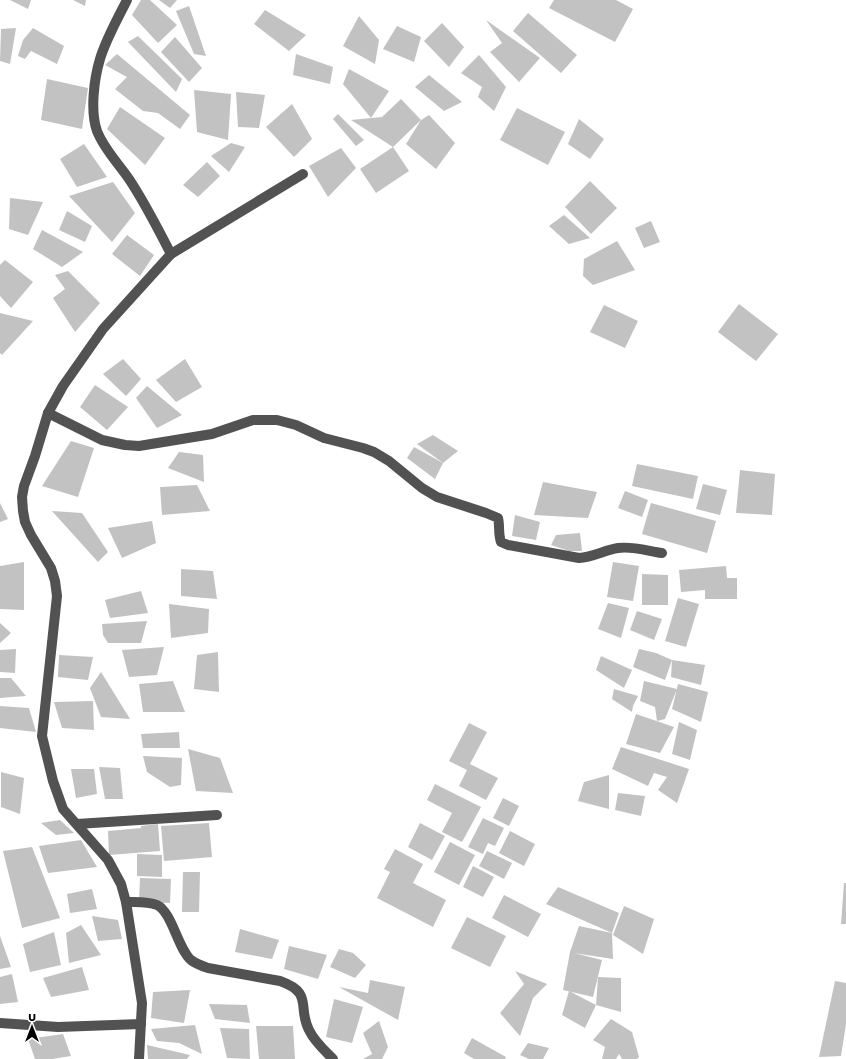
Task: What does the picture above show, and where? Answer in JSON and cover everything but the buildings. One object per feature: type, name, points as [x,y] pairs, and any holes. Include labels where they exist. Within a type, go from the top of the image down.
[{"type":"street","points":[[127,0],[100,58],[94,91],[94,116],[96,130],[102,143],[129,180],[154,220],[171,254]]},
{"type":"street","points":[[139,1059],[142,1003],[126,902],[121,884],[108,860],[63,809],[53,781],[42,736],[57,596],[51,568],[30,535],[23,511],[22,497],[24,486],[48,413],[63,386],[103,329],[171,254],[303,174]]},
{"type":"street","points":[[48,413],[102,440],[125,445],[139,446],[212,434],[253,420],[276,420],[296,425],[324,438],[374,452],[422,488],[437,497],[486,512],[498,518],[498,535],[501,542],[508,545],[579,558],[590,557],[618,548],[662,553]]},
{"type":"street","points":[[77,824],[217,815]]},
{"type":"street","points":[[126,902],[151,903],[159,906],[165,912],[190,959],[198,964],[208,968],[280,981],[290,984],[298,990],[304,1001],[305,1018],[308,1029],[316,1042],[333,1059]]},
{"type":"street","points":[[0,1023],[58,1027],[141,1024]]}]
